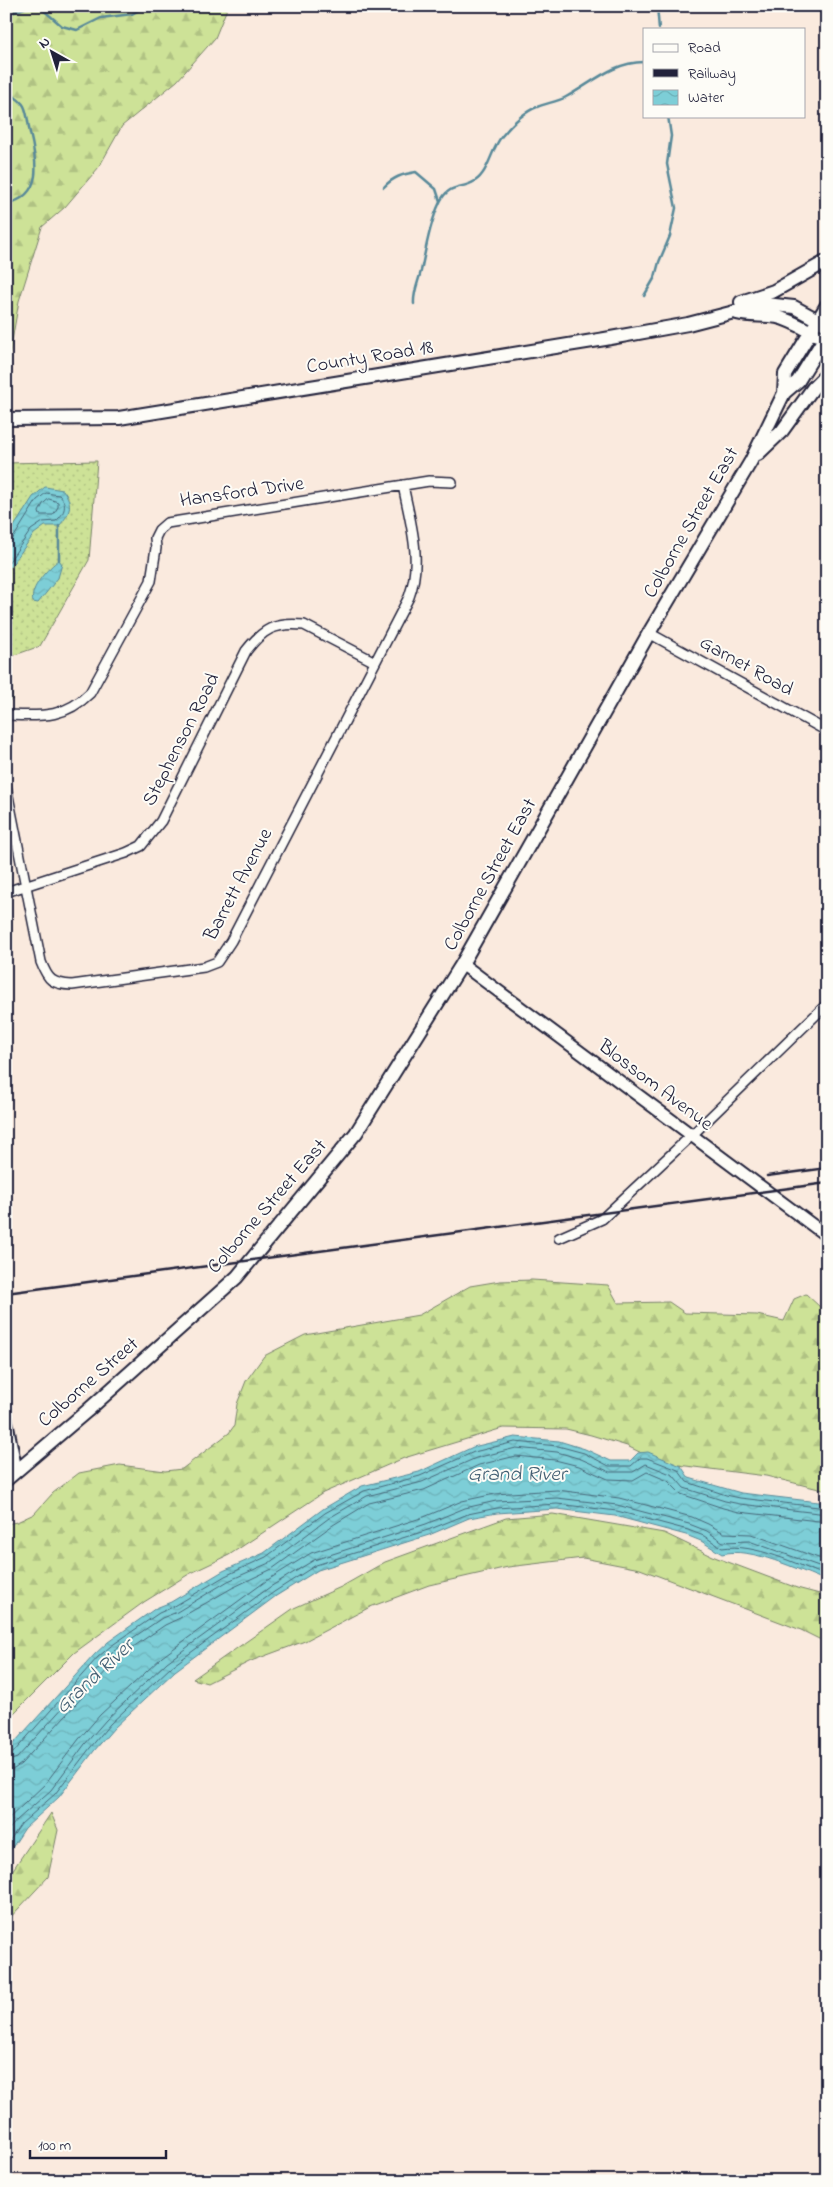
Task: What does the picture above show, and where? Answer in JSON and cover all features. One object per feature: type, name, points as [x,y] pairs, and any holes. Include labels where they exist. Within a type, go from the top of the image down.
[{"type":"main road","points":[[682,325],[774,291],[827,261]]},
{"type":"main road","name":"County Road 18","points":[[6,419],[119,418],[605,339],[737,313],[758,305],[780,304],[800,310],[822,322]]},
{"type":"main road","name":"Colborne Street East","points":[[173,1334],[237,1277],[356,1133],[462,964],[649,633],[751,461],[784,393],[785,374],[810,332],[822,322],[827,305]]},
{"type":"main road","name":"County Road 18","points":[[737,313],[748,317],[784,318],[826,338]]},
{"type":"main road","name":"Colborne Street East","points":[[784,393],[798,381],[826,338]]},
{"type":"main road","points":[[751,461],[782,431],[813,388],[827,374]]},
{"type":"main road","name":"Colborne Street","points":[[6,1480],[173,1334]]},
{"type":"street","name":"Hansford Drive","points":[[6,716],[56,714],[74,707],[90,693],[151,581],[156,548],[155,538],[159,530],[167,523],[429,481],[452,482]]},
{"type":"street","name":"Barrett Avenue","points":[[6,786],[41,962],[45,973],[57,984],[72,985],[196,969],[217,962],[231,941],[409,596],[416,572],[416,554],[403,486]]},
{"type":"street","name":"Stephenson Road","points":[[6,892],[126,853],[141,846],[161,821],[246,652],[258,636],[272,627],[291,624],[304,625],[375,662]]},
{"type":"street","name":"Garnet Road","points":[[649,633],[827,731]]},
{"type":"street","name":"Blossom Avenue","points":[[462,964],[827,1236]]},
{"type":"street","points":[[559,1238],[602,1219],[827,1004]]},
{"type":"street","points":[[6,1418],[16,1470]]},
{"type":"green space","points":[[6,6],[228,6],[215,38],[177,81],[122,126],[99,167],[65,207],[42,227],[19,301],[9,358],[6,362]]},
{"type":"green space","points":[[97,461],[89,560],[40,646],[12,656],[12,700],[6,700],[6,463]]},
{"type":"green space","points":[[532,1280],[608,1285],[618,1303],[669,1302],[685,1313],[757,1315],[784,1321],[794,1299],[806,1294],[827,1311],[827,1491],[766,1476],[678,1465],[654,1459],[627,1446],[566,1429],[503,1428],[404,1458],[323,1493],[229,1555],[189,1574],[144,1602],[74,1653],[6,1721],[6,1524],[17,1522],[34,1514],[53,1493],[79,1473],[120,1465],[165,1471],[182,1469],[229,1433],[234,1426],[237,1404],[246,1381],[264,1356],[305,1335],[419,1315],[470,1286],[500,1281]]},
{"type":"green space","points":[[553,1514],[664,1533],[712,1556],[797,1588],[827,1596],[827,1643],[801,1630],[640,1569],[583,1558],[508,1567],[429,1585],[370,1607],[305,1641],[251,1661],[207,1683],[193,1679],[294,1608],[341,1587],[385,1562],[506,1518]]},
{"type":"green space","points":[[51,1813],[58,1830],[48,1877],[6,1922],[6,1880]]},
{"type":"water","points":[[45,487],[63,490],[69,500],[68,513],[59,526],[45,526],[34,534],[6,573],[6,539],[33,497]]},
{"type":"water","points":[[59,560],[62,564],[58,578],[38,603],[33,602],[34,591],[37,585],[45,573]]},
{"type":"water","name":"Grand River","points":[[515,1437],[559,1441],[585,1449],[611,1461],[630,1461],[638,1453],[648,1452],[681,1466],[689,1478],[741,1493],[827,1503],[827,1581],[760,1556],[733,1552],[722,1554],[701,1541],[686,1535],[615,1516],[557,1509],[497,1513],[469,1518],[429,1535],[318,1570],[276,1596],[175,1671],[114,1728],[59,1797],[25,1828],[6,1857],[6,1754],[95,1654],[108,1642],[156,1608],[171,1602],[223,1571],[264,1553],[323,1509],[362,1486],[419,1472],[473,1447]]},
{"type":"waterway","points":[[6,11],[14,12],[27,7],[41,8],[62,26],[77,30],[101,18],[132,14],[146,6]]},
{"type":"waterway","points":[[657,6],[659,28]]},
{"type":"waterway","points":[[414,304],[415,292],[431,227],[440,202],[447,192],[451,189],[470,184],[480,177],[498,141],[527,112],[566,97],[613,69],[643,62]]},
{"type":"waterway","points":[[6,91],[24,106],[36,166],[32,186],[27,194],[18,200],[6,204]]},
{"type":"waterway","points":[[644,296],[655,277],[670,236],[676,208],[667,164],[671,136],[668,118]]},
{"type":"waterway","points":[[384,187],[398,176],[416,172],[436,189],[440,201]]},
{"type":"waterway","points":[[59,526],[59,560]]},
{"type":"railway","points":[[767,1176],[827,1168]]},
{"type":"railway","points":[[6,1293],[827,1183]]}]
